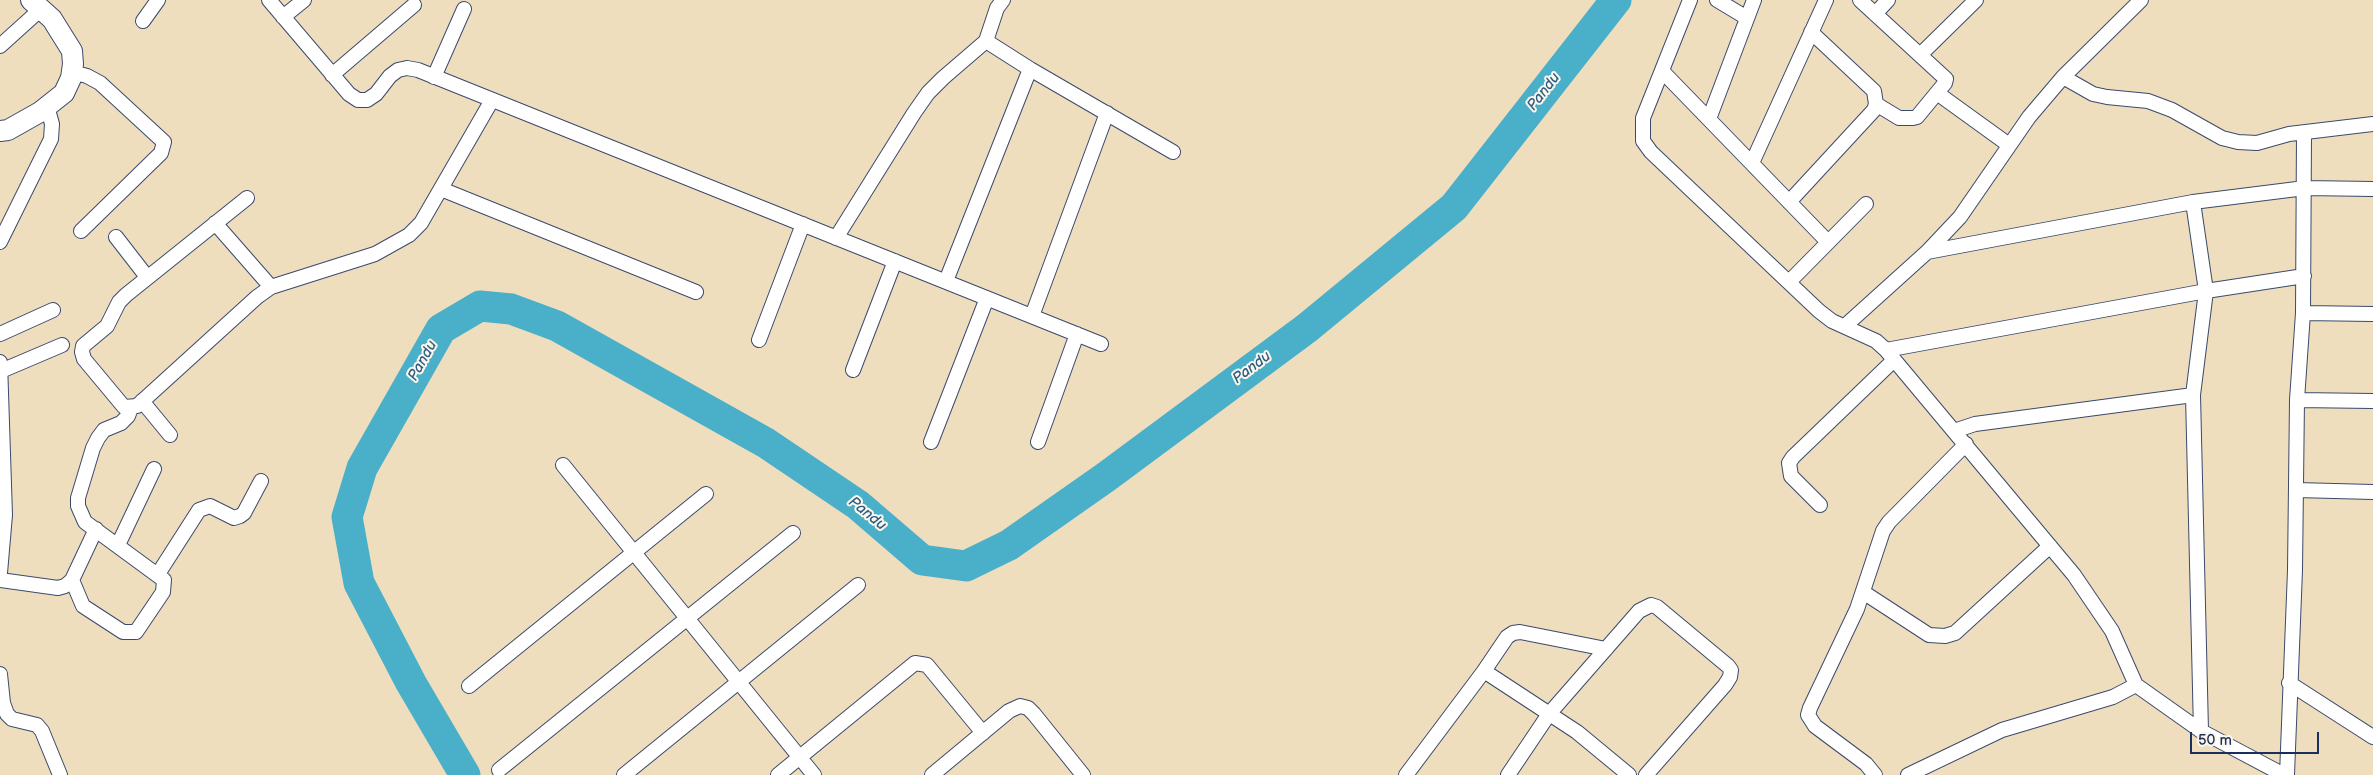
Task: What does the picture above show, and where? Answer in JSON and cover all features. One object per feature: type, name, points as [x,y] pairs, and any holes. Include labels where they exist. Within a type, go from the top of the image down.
[{"type":"street","points":[[143,22],[158,0]]},
{"type":"street","points":[[269,0],[332,75],[349,94],[358,100],[367,100],[376,94],[390,76],[398,70],[407,68],[492,100],[1102,344]]},
{"type":"street","points":[[283,17],[304,0]]},
{"type":"street","points":[[836,238],[928,93],[986,40],[997,8],[1003,0]]},
{"type":"street","points":[[1690,0],[1643,118],[1643,141],[1651,152],[1820,312],[1832,321],[1876,341],[1890,355],[2074,575],[2112,630],[2136,685],[2201,731],[2285,775],[2296,490],[2297,400],[2303,313],[2304,133]]},
{"type":"street","points":[[1717,0],[1747,18]]},
{"type":"street","points":[[1708,119],[1754,0]]},
{"type":"street","points":[[1752,164],[1826,0]]},
{"type":"street","points":[[1860,0],[1946,79],[1945,83],[1917,117],[1899,118],[1876,104]]},
{"type":"street","points":[[1875,14],[1888,0]]},
{"type":"street","points":[[1920,55],[1976,0]]},
{"type":"street","points":[[1845,326],[1927,252],[1960,217],[2029,116],[2063,77],[2141,0]]},
{"type":"street","points":[[0,46],[36,4],[52,19],[72,51],[72,72],[64,93],[8,130],[0,131]]},
{"type":"street","points":[[332,75],[414,5]]},
{"type":"street","points":[[434,77],[464,9]]},
{"type":"street","points":[[1790,202],[1874,110],[1876,104],[1874,91],[1811,32]]},
{"type":"street","points":[[986,40],[1030,69],[1173,152]]},
{"type":"street","points":[[946,281],[1030,69]]},
{"type":"street","points":[[1662,71],[1828,242]]},
{"type":"street","points":[[72,72],[87,76],[100,84],[164,142],[161,153],[81,231]]},
{"type":"street","points":[[2063,77],[2093,94],[2148,101],[2172,110],[2222,138],[2238,142],[2257,143],[2289,134],[2373,124]]},
{"type":"street","points":[[1937,93],[2009,145]]},
{"type":"street","points":[[72,580],[83,606],[123,632],[136,632],[163,592],[164,580],[85,522],[78,506],[85,473],[98,438],[104,430],[121,423],[137,404],[257,297],[272,287],[375,254],[409,236],[421,223],[492,100]]},
{"type":"street","points":[[0,242],[51,139],[52,124],[47,106]]},
{"type":"street","points":[[1032,316],[1107,113]]},
{"type":"street","points":[[441,188],[696,292]]},
{"type":"street","points":[[1927,252],[2193,202],[2305,188],[2373,189]]},
{"type":"street","points":[[137,404],[124,406],[119,402],[84,359],[83,346],[107,326],[119,302],[147,277],[247,198]]},
{"type":"street","points":[[2193,202],[2206,291],[2193,395],[2201,731]]},
{"type":"street","points":[[1789,282],[1866,204]]},
{"type":"street","points":[[215,223],[272,287]]},
{"type":"street","points":[[759,340],[803,224]]},
{"type":"street","points":[[116,237],[147,277]]},
{"type":"street","points":[[853,370],[895,261]]},
{"type":"street","points":[[1820,505],[1791,476],[1789,463],[1890,355],[2206,291],[2304,276]]},
{"type":"street","points":[[931,442],[987,298]]},
{"type":"street","points":[[0,334],[53,310]]},
{"type":"street","points":[[2303,313],[2373,314]]},
{"type":"street","points":[[1038,442],[1077,334]]},
{"type":"street","points":[[1,371],[62,345]]},
{"type":"street","points":[[0,362],[5,515],[0,573]]},
{"type":"street","points":[[1954,431],[1975,424],[2193,395]]},
{"type":"street","points":[[2297,400],[2373,401]]},
{"type":"street","points":[[137,404],[170,435]]},
{"type":"street","points":[[1875,775],[1866,764],[1815,726],[1808,715],[1851,625],[1879,540],[1889,522],[1966,444]]},
{"type":"street","points":[[563,465],[814,775]]},
{"type":"street","points":[[118,545],[154,469]]},
{"type":"street","points":[[158,574],[199,510],[210,506],[234,518],[240,516],[244,513],[261,481]]},
{"type":"street","points":[[2296,490],[2373,492]]},
{"type":"street","points":[[469,686],[706,494]]},
{"type":"street","points":[[0,580],[58,588],[65,586],[72,580],[96,529]]},
{"type":"street","points":[[499,770],[793,534]]},
{"type":"street","points":[[1863,592],[1929,635],[1945,636],[1955,633],[2050,546]]},
{"type":"street","points":[[624,775],[858,585]]},
{"type":"street","points":[[1508,775],[1549,714],[1638,611],[1651,605],[1728,666],[1730,677],[1646,775]]},
{"type":"street","points":[[1406,775],[1484,672],[1503,642],[1513,633],[1520,632],[1606,649]]},
{"type":"street","points":[[778,775],[915,663],[927,665],[983,733]]},
{"type":"street","points":[[1484,672],[1576,732],[1629,775]]},
{"type":"street","points":[[0,674],[1,705],[12,719],[37,725],[42,731],[60,775]]},
{"type":"street","points":[[2289,683],[2373,737]]},
{"type":"street","points":[[1908,775],[2002,730],[2113,697],[2136,685]]},
{"type":"street","points":[[932,775],[1010,711],[1020,706],[1028,708],[1082,775]]},
{"type":"waterway","name":"Pandu","points":[[465,775],[411,683],[359,583],[347,517],[362,468],[441,329],[480,306],[511,309],[557,326],[766,443],[858,505],[922,560],[966,566],[1009,545],[1106,477],[1307,328],[1454,207],[1616,0]]}]
